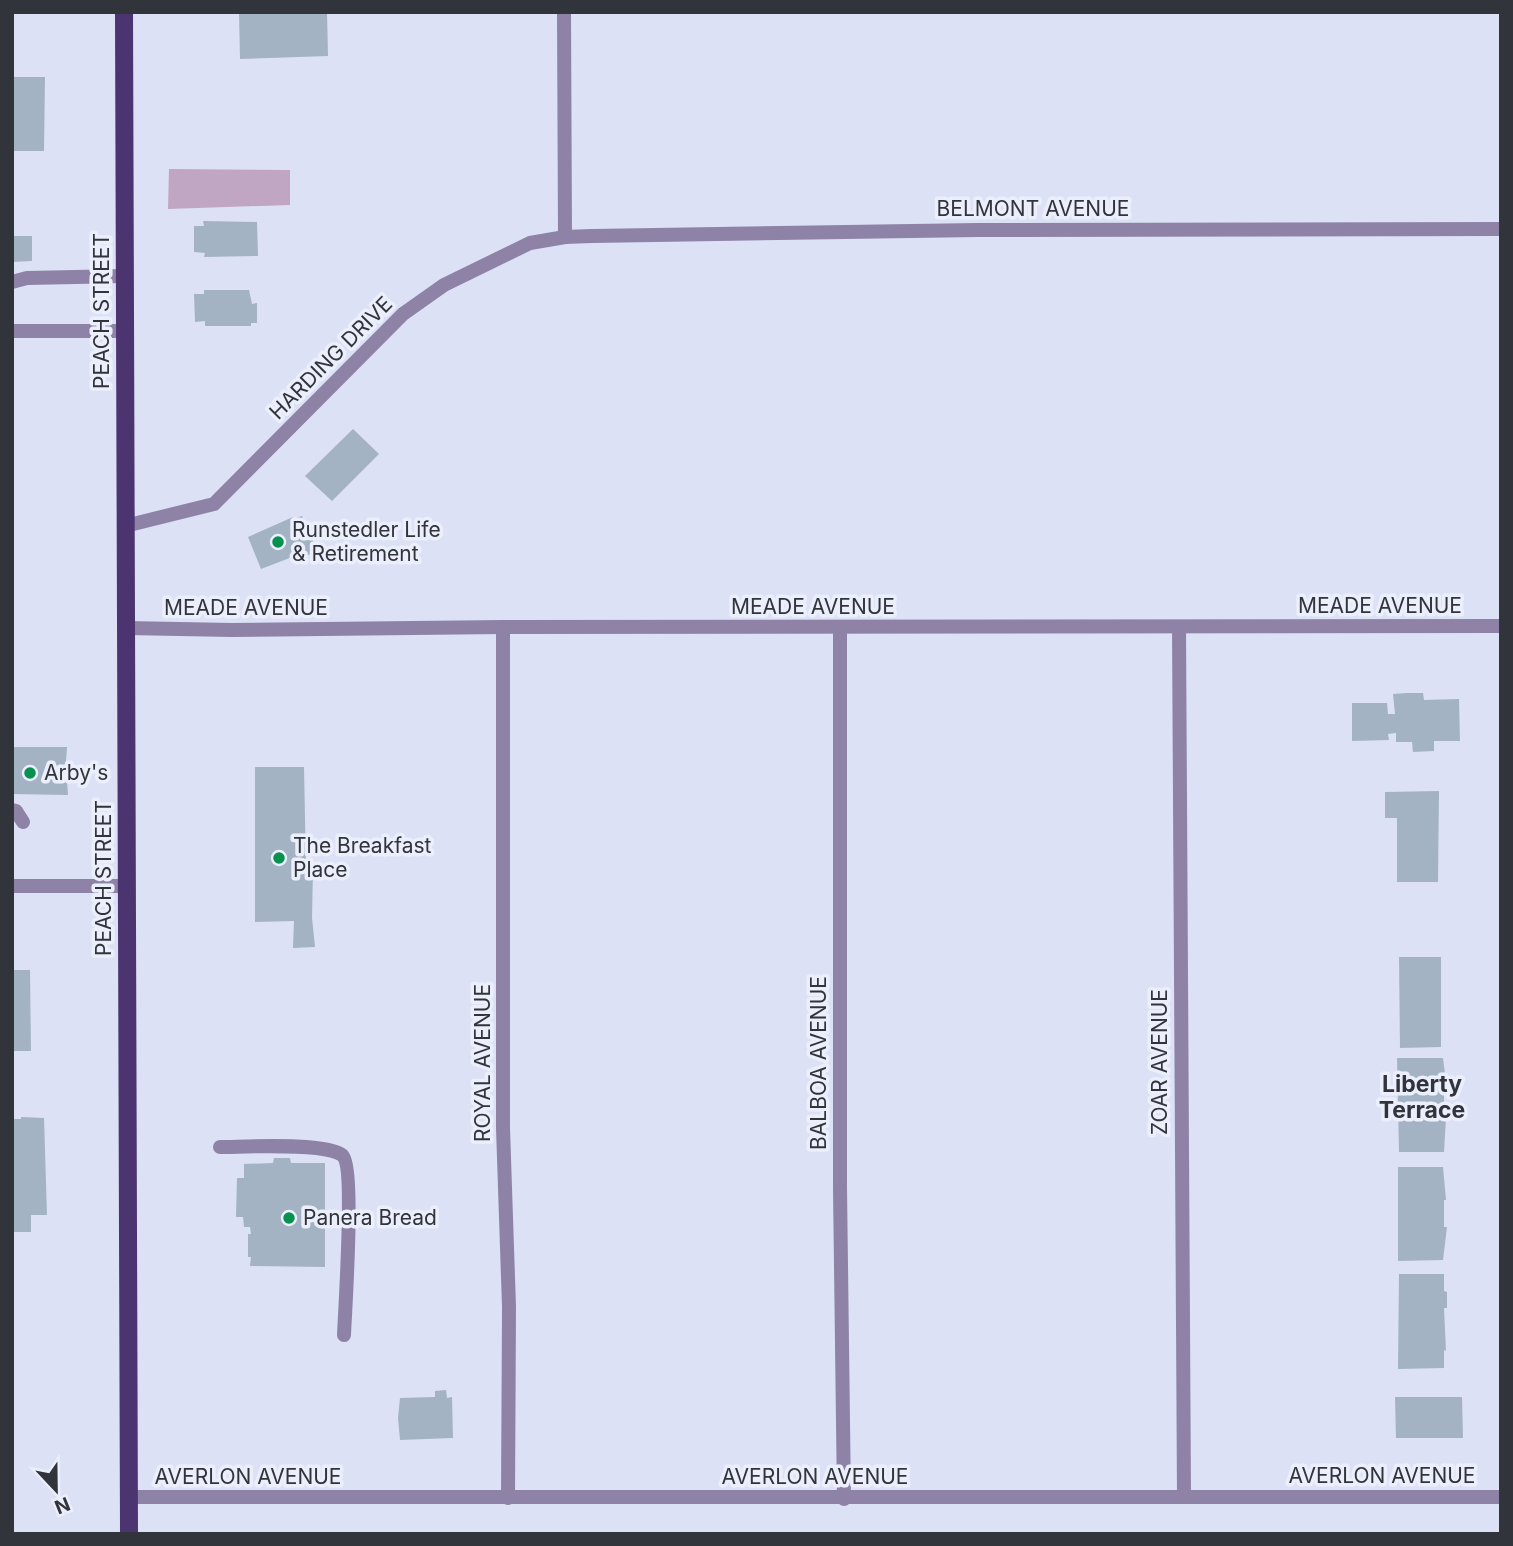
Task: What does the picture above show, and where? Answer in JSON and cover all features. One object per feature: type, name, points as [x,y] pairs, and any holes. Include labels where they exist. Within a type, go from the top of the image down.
[{"type":"main road","name":"PEACH STREET","points":[[124,12],[129,1534]]},
{"type":"street","points":[[565,12],[565,237]]},
{"type":"street","name":"BELMONT AVENUE","points":[[565,237],[978,230],[1501,229]]},
{"type":"street","name":"HARDING DRIVE","points":[[125,526],[214,504],[403,314],[444,285],[496,258],[530,243],[565,237]]},
{"type":"street","points":[[12,282],[27,278],[124,276]]},
{"type":"street","points":[[12,331],[125,331]]},
{"type":"street","name":"MEADE AVENUE","points":[[126,628],[232,631],[503,627],[1501,626]]},
{"type":"street","name":"ROYAL AVENUE","points":[[503,627],[503,1128],[509,1307],[508,1498]]},
{"type":"street","name":"ZOAR AVENUE","points":[[1179,627],[1184,1497]]},
{"type":"street","name":"BALBOA AVENUE","points":[[841,628],[840,1188],[844,1499]]},
{"type":"street","points":[[12,810],[16,811],[23,822]]},
{"type":"street","points":[[12,886],[127,886]]},
{"type":"street","points":[[220,1147],[302,1147],[331,1150],[341,1154],[347,1161],[349,1201],[344,1335]]},
{"type":"street","name":"AVERLON AVENUE","points":[[129,1497],[1501,1497]]},
{"type":"shaded area","points":[[169,169],[290,170],[290,205],[168,209]]},
{"type":"building","points":[[239,12],[327,12],[328,56],[240,59]]},
{"type":"building","points":[[12,77],[45,77],[44,151],[12,151]]},
{"type":"building","points":[[203,221],[257,222],[258,256],[204,257],[205,253],[194,252],[194,226],[204,226]]},
{"type":"building","points":[[12,236],[32,236],[32,261],[12,262]]},
{"type":"building","points":[[204,290],[249,290],[252,304],[257,303],[257,323],[251,323],[251,326],[205,326],[205,321],[195,322],[194,294],[204,294]]},
{"type":"building","points":[[353,429],[379,454],[332,501],[305,476]]},
{"type":"building","points":[[302,516],[318,552],[301,557],[300,554],[261,569],[248,537],[293,517]]},
{"type":"building","points":[[1423,693],[1424,700],[1459,699],[1460,741],[1434,741],[1434,751],[1413,752],[1412,742],[1396,742],[1396,733],[1388,734],[1389,740],[1352,741],[1352,703],[1387,703],[1388,714],[1395,714],[1393,694]]},
{"type":"building","points":[[12,747],[67,747],[66,762],[70,780],[67,780],[68,795],[12,794]]},
{"type":"building","points":[[255,767],[304,767],[306,868],[313,868],[312,918],[315,947],[293,948],[294,921],[255,922]]},
{"type":"building","points":[[1439,791],[1438,882],[1397,882],[1397,818],[1385,818],[1385,792]]},
{"type":"building","points":[[1399,957],[1441,957],[1441,1047],[1400,1048]]},
{"type":"building","points":[[12,970],[30,970],[31,1051],[12,1051]]},
{"type":"building","points":[[1397,1058],[1443,1058],[1447,1091],[1444,1091],[1444,1152],[1399,1152]]},
{"type":"building","points":[[44,1118],[47,1215],[31,1215],[31,1232],[12,1232],[12,1119]]},
{"type":"building","points":[[274,1158],[290,1158],[291,1163],[325,1163],[325,1267],[250,1266],[250,1227],[244,1227],[243,1217],[236,1217],[237,1178],[244,1178],[244,1164],[273,1163]]},
{"type":"building","points":[[1398,1167],[1443,1167],[1446,1200],[1444,1227],[1447,1227],[1443,1260],[1398,1261]]},
{"type":"building","points":[[1399,1274],[1444,1274],[1447,1308],[1444,1308],[1444,1368],[1398,1369]]},
{"type":"building","points":[[446,1390],[447,1398],[452,1397],[453,1438],[400,1440],[400,1398],[435,1397],[435,1391]]},
{"type":"building","points":[[1395,1397],[1462,1397],[1463,1438],[1396,1438]]},
{"type":"place","name":"Runstedler Life & Retirement","points":[[278,542]]},
{"type":"place","name":"Arby's","points":[[30,773]]},
{"type":"place","name":"The Breakfast Place","points":[[279,858]]},
{"type":"place","name":"Panera Bread","points":[[289,1218]]},
{"type":"district","name":"Liberty Terrace","points":[[1422,1097]]}]
